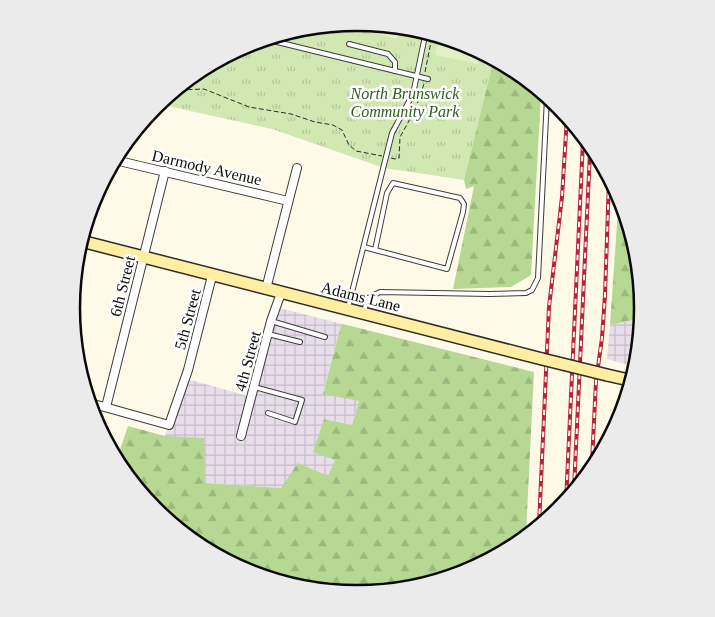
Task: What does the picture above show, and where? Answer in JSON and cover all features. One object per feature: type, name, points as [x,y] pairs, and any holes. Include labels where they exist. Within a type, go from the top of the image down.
[{"type":"street","name":"Darmody Avenue","points":[[122,162],[288,201]]},
{"type":"street","points":[[266,289],[297,168]]},
{"type":"street","name":"6th Street","points":[[106,407],[165,171]]},
{"type":"street","name":"Adams Lane","points":[[89,243],[212,276],[625,379]]},
{"type":"street","name":"5th Street","points":[[106,407],[169,425],[188,370],[212,276]]},
{"type":"street","name":"4th Street","points":[[241,436],[271,321],[281,293]]},
{"type":"street","points":[[97,405],[106,407]]},
{"type":"lane","points":[[348,310],[392,133],[413,94],[425,40]]},
{"type":"lane","points":[[280,43],[428,79]]},
{"type":"lane","points":[[349,44],[388,54],[395,62],[395,71]]},
{"type":"lane","points":[[364,313],[368,298],[380,292],[489,294],[526,293],[532,290],[538,278],[547,106]]},
{"type":"lane","points":[[364,247],[375,250],[447,269],[464,204],[460,198],[393,183],[387,193],[375,250]]},
{"type":"lane","points":[[271,321],[325,337]]},
{"type":"lane","points":[[268,334],[300,342]]},
{"type":"lane","points":[[254,387],[302,400],[295,422],[268,413]]},
{"type":"path","points":[[425,72],[431,42]]},
{"type":"path","points":[[390,158],[399,158],[400,136],[414,110],[424,84]]},
{"type":"path","points":[[188,90],[204,89],[249,107],[291,114],[315,122],[333,125],[342,130],[349,145],[356,151],[382,156]]},
{"type":"shaded area","points":[[275,307],[343,324],[341,325],[323,393],[359,400],[352,425],[324,419],[335,460],[328,477],[281,488],[205,483],[165,436],[184,378],[251,397]]},
{"type":"shaded area","points":[[634,320],[629,365],[607,359],[610,325]]},
{"type":"green space","name":"North Brunswick Community Park","points":[[358,31],[412,37],[464,52],[492,66],[464,180],[384,168],[272,129],[168,106],[203,78],[251,52],[286,41],[321,34]]},
{"type":"green space","points":[[369,32],[398,35],[397,39]]},
{"type":"green space","points":[[437,43],[464,52],[479,59],[478,64],[435,55]]},
{"type":"green space","points":[[492,66],[512,78],[541,101],[531,275],[511,287],[453,289],[474,186],[466,189],[464,180]]},
{"type":"green space","points":[[618,213],[632,272],[634,320],[610,325]]},
{"type":"green space","points":[[341,325],[534,372],[526,528],[496,549],[464,565],[412,580],[358,586],[303,580],[251,565],[203,539],[161,505],[119,451],[128,426],[165,436],[204,438],[205,483],[281,488],[298,463],[328,476],[335,460],[313,452],[324,419],[352,425],[359,401],[323,394]]},
{"type":"railway","points":[[539,518],[549,307],[562,197],[566,127]]},
{"type":"railway","points":[[567,490],[583,147]]},
{"type":"railway","points":[[574,480],[590,157]]},
{"type":"railway","points":[[592,456],[596,381],[605,295],[609,191]]}]
